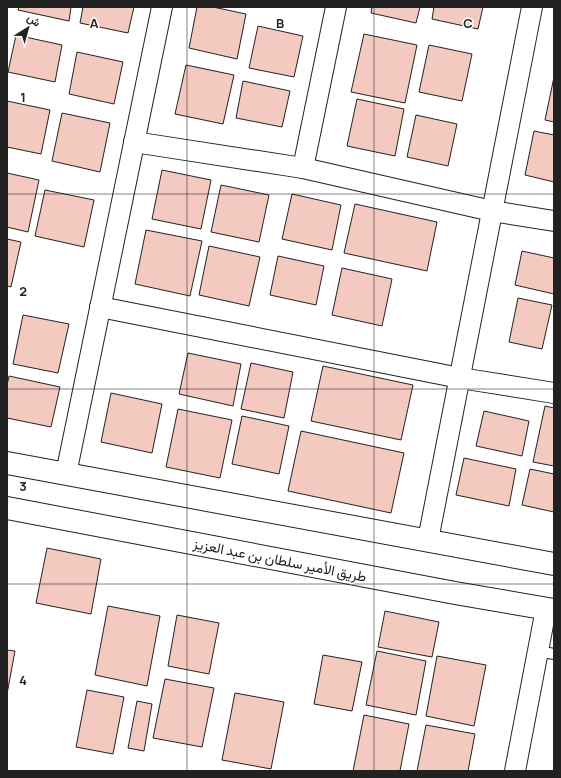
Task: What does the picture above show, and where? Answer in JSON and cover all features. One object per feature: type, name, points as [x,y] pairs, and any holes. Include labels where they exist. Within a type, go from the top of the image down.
[{"type":"main road","points":[[7,463],[554,564]]},
{"type":"main road","name":"طريق الأمير سلطان بن عبد العزيز","points":[[7,508],[550,609]]},
{"type":"street","points":[[66,474],[162,7]]},
{"type":"street","points":[[303,168],[336,7]]},
{"type":"street","points":[[428,540],[532,7]]},
{"type":"street","points":[[134,142],[303,168],[492,211],[554,221]]},
{"type":"street","points":[[100,307],[460,378],[554,393]]},
{"type":"street","points":[[515,771],[546,652],[550,609]]},
{"type":"building","points":[[19,7],[71,7],[69,21],[18,10]]},
{"type":"building","points":[[83,7],[134,7],[128,33],[80,23]]},
{"type":"building","points":[[197,7],[213,7],[246,14],[237,59],[189,48]]},
{"type":"building","points":[[372,7],[420,7],[416,23],[371,13]]},
{"type":"building","points":[[434,7],[483,7],[478,29],[432,19]]},
{"type":"building","points":[[258,26],[303,36],[294,77],[249,68]]},
{"type":"building","points":[[364,34],[417,45],[405,103],[351,92]]},
{"type":"building","points":[[16,35],[62,45],[55,82],[8,72]]},
{"type":"building","points":[[429,45],[472,54],[462,101],[419,92]]},
{"type":"building","points":[[77,52],[123,62],[114,104],[69,94]]},
{"type":"building","points":[[186,65],[234,75],[223,124],[175,114]]},
{"type":"building","points":[[554,77],[554,122],[545,120]]},
{"type":"building","points":[[243,81],[290,91],[282,127],[236,118]]},
{"type":"building","points":[[357,99],[404,109],[395,156],[347,146]]},
{"type":"building","points":[[7,101],[50,110],[41,154],[7,147]]},
{"type":"building","points":[[62,113],[110,123],[100,172],[52,161]]},
{"type":"building","points":[[416,115],[457,124],[448,166],[407,157]]},
{"type":"building","points":[[534,131],[554,135],[554,182],[525,175]]},
{"type":"building","points":[[162,170],[211,180],[201,229],[152,219]]},
{"type":"building","points":[[7,173],[39,180],[28,232],[7,227]]},
{"type":"building","points":[[221,185],[269,195],[259,242],[211,232]]},
{"type":"building","points":[[45,190],[94,200],[84,247],[35,236]]},
{"type":"building","points":[[292,194],[341,205],[332,250],[282,239]]},
{"type":"building","points":[[355,204],[437,222],[427,271],[344,253]]},
{"type":"building","points":[[146,230],[202,241],[190,296],[135,284]]},
{"type":"building","points":[[7,239],[21,242],[11,287],[7,286]]},
{"type":"building","points":[[209,246],[260,257],[249,306],[199,295]]},
{"type":"building","points":[[522,251],[554,258],[554,294],[515,285]]},
{"type":"building","points":[[278,256],[324,266],[316,305],[270,295]]},
{"type":"building","points":[[342,268],[392,279],[382,326],[332,315]]},
{"type":"building","points":[[518,298],[552,305],[542,349],[509,342]]},
{"type":"building","points":[[23,315],[69,324],[58,373],[13,364]]},
{"type":"building","points":[[188,353],[241,364],[233,406],[179,394]]},
{"type":"building","points":[[251,363],[293,372],[284,418],[241,409]]},
{"type":"building","points":[[323,366],[413,385],[401,440],[311,421]]},
{"type":"building","points":[[9,376],[60,387],[51,427],[7,418],[7,385]]},
{"type":"building","points":[[111,393],[162,404],[152,453],[101,442]]},
{"type":"building","points":[[545,406],[554,408],[554,466],[533,462]]},
{"type":"building","points":[[178,409],[232,420],[220,478],[166,467]]},
{"type":"building","points":[[484,411],[529,421],[522,456],[476,446]]},
{"type":"building","points":[[242,416],[289,426],[279,474],[232,464]]},
{"type":"building","points":[[301,431],[404,453],[391,513],[288,491]]},
{"type":"building","points":[[464,458],[516,469],[509,506],[456,495]]},
{"type":"building","points":[[530,469],[554,474],[554,512],[522,505]]},
{"type":"building","points":[[47,548],[101,559],[91,614],[36,603]]},
{"type":"building","points":[[108,606],[160,616],[147,686],[95,675]]},
{"type":"building","points":[[385,611],[439,622],[432,657],[378,647]]},
{"type":"building","points":[[177,615],[219,623],[209,674],[168,666]]},
{"type":"building","points":[[7,650],[15,651],[7,694]]},
{"type":"building","points":[[377,651],[426,661],[416,715],[366,705]]},
{"type":"building","points":[[323,655],[362,662],[352,711],[314,704]]},
{"type":"building","points":[[437,656],[486,665],[474,726],[426,716]]},
{"type":"building","points":[[165,679],[214,688],[202,747],[153,738]]},
{"type":"building","points":[[87,690],[124,697],[113,754],[76,747]]},
{"type":"building","points":[[235,693],[284,702],[271,769],[222,760]]},
{"type":"building","points":[[137,701],[152,704],[144,751],[128,748]]},
{"type":"building","points":[[364,715],[409,724],[400,771],[353,771]]},
{"type":"building","points":[[426,725],[475,734],[468,771],[417,771]]}]
